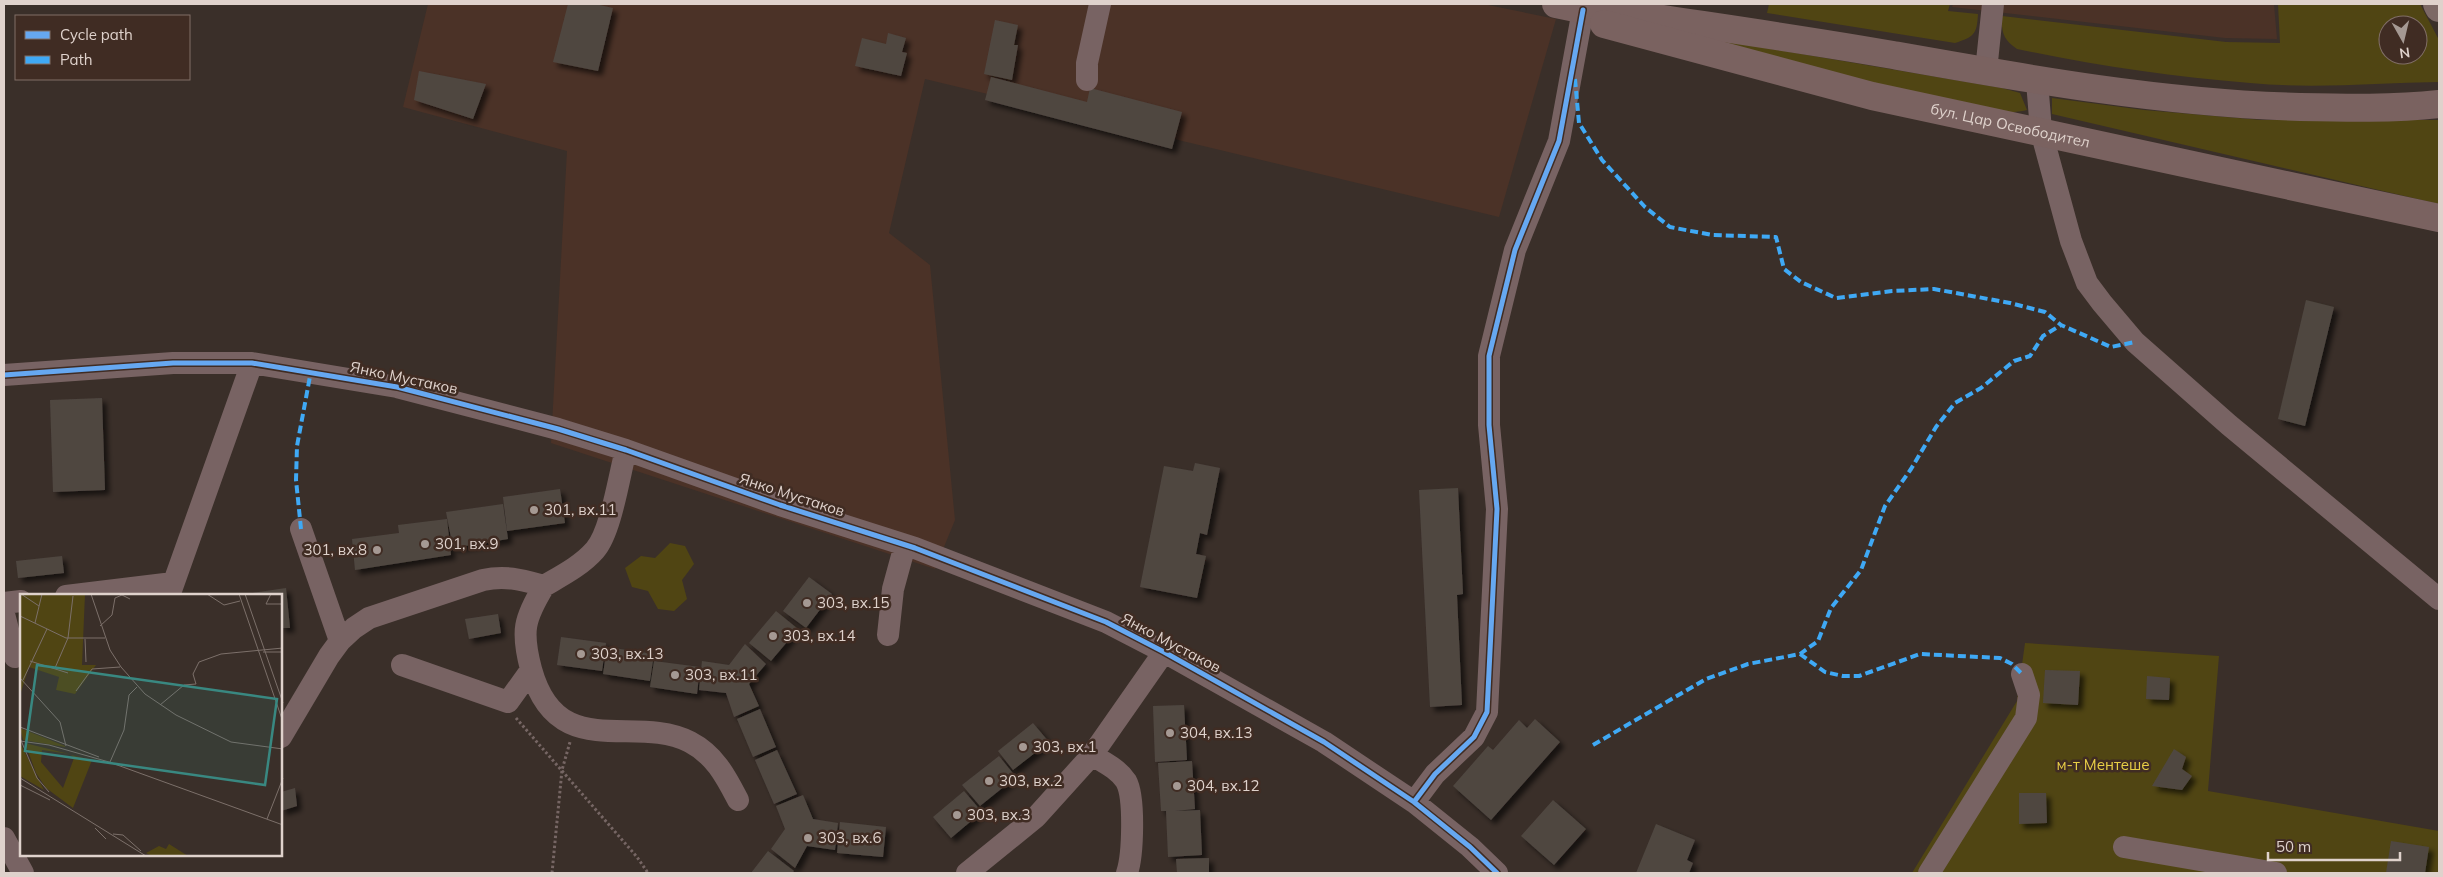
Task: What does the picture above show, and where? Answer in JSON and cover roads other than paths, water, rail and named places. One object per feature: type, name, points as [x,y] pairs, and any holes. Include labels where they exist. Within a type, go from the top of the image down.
[{"type":"highway","points":[[2437,4],[2439,8]]},
{"type":"main road","name":"бул. Цар Освободител","points":[[1556,4],[1673,12],[1837,45],[2037,81],[2156,96],[2273,106],[2344,108],[2434,104]]},
{"type":"main road","name":"бул. Цар Освободител","points":[[1596,8],[1604,24],[1872,96],[2041,131],[2138,155],[2439,218]]},
{"type":"street","points":[[1087,80],[1087,63],[1100,4]]},
{"type":"street","points":[[1986,72],[1994,4]]},
{"type":"street","points":[[1414,802],[1435,774],[1474,737],[1487,712],[1498,509],[1489,425],[1489,356],[1515,250],[1559,141],[1596,8]]},
{"type":"street","points":[[2037,81],[2041,131],[2070,242],[2087,283],[2102,303],[2135,342],[2229,425],[2439,599]]},
{"type":"street","name":"Янко Мустаков","points":[[4,375],[173,363],[252,363],[397,387],[539,424],[626,450],[780,505],[905,545],[1056,601],[1106,622],[1164,652],[1324,742],[1414,802],[1470,847],[1497,873]]},
{"type":"street","points":[[96,594],[171,589],[203,505],[252,363]]},
{"type":"street","points":[[626,450],[604,537],[595,550],[576,566],[544,586],[528,612],[525,624],[527,650],[537,687],[550,707],[576,725],[604,732],[656,733],[690,742],[708,753],[738,800]]},
{"type":"street","points":[[301,529],[340,641]]},
{"type":"street","points":[[888,635],[893,590],[905,545]]},
{"type":"street","points":[[282,735],[340,641],[370,618],[483,580],[501,576],[544,586]]},
{"type":"street","points":[[4,603],[20,601]]},
{"type":"street","points":[[4,614],[13,657]]},
{"type":"street","points":[[967,873],[1036,817],[1092,756],[1164,652]]},
{"type":"street","points":[[402,665],[508,702],[532,670]]},
{"type":"street","points":[[1929,873],[2026,718],[2029,695],[2022,674]]},
{"type":"street","points":[[1092,756],[1114,768],[1126,782],[1130,793],[1132,837],[1127,873]]},
{"type":"street","points":[[11,840],[23,873]]},
{"type":"street","points":[[2124,847],[2266,872]]},
{"type":"place","name":"301, вх.11","points":[[534,510]]},
{"type":"place","name":"301, вх.9","points":[[425,544]]},
{"type":"place","name":"301, вх.8","points":[[377,550]]},
{"type":"place","name":"303, вх.15","points":[[807,603]]},
{"type":"place","name":"303, вх.14","points":[[773,636]]},
{"type":"place","name":"303, вх.13","points":[[581,654]]},
{"type":"place","name":"303, вх.11","points":[[675,675]]},
{"type":"place","name":"304, вх.13","points":[[1170,733]]},
{"type":"place","name":"303, вх.1","points":[[1023,747]]},
{"type":"place","name":"303, вх.2","points":[[989,781]]},
{"type":"place","name":"304, вх.12","points":[[1177,786]]},
{"type":"place","name":"303, вх.3","points":[[957,815]]},
{"type":"place","name":"303, вх.6","points":[[808,838]]},
{"type":"park label","name":"м-т Ментeше","points":[[2103,765]]}]
